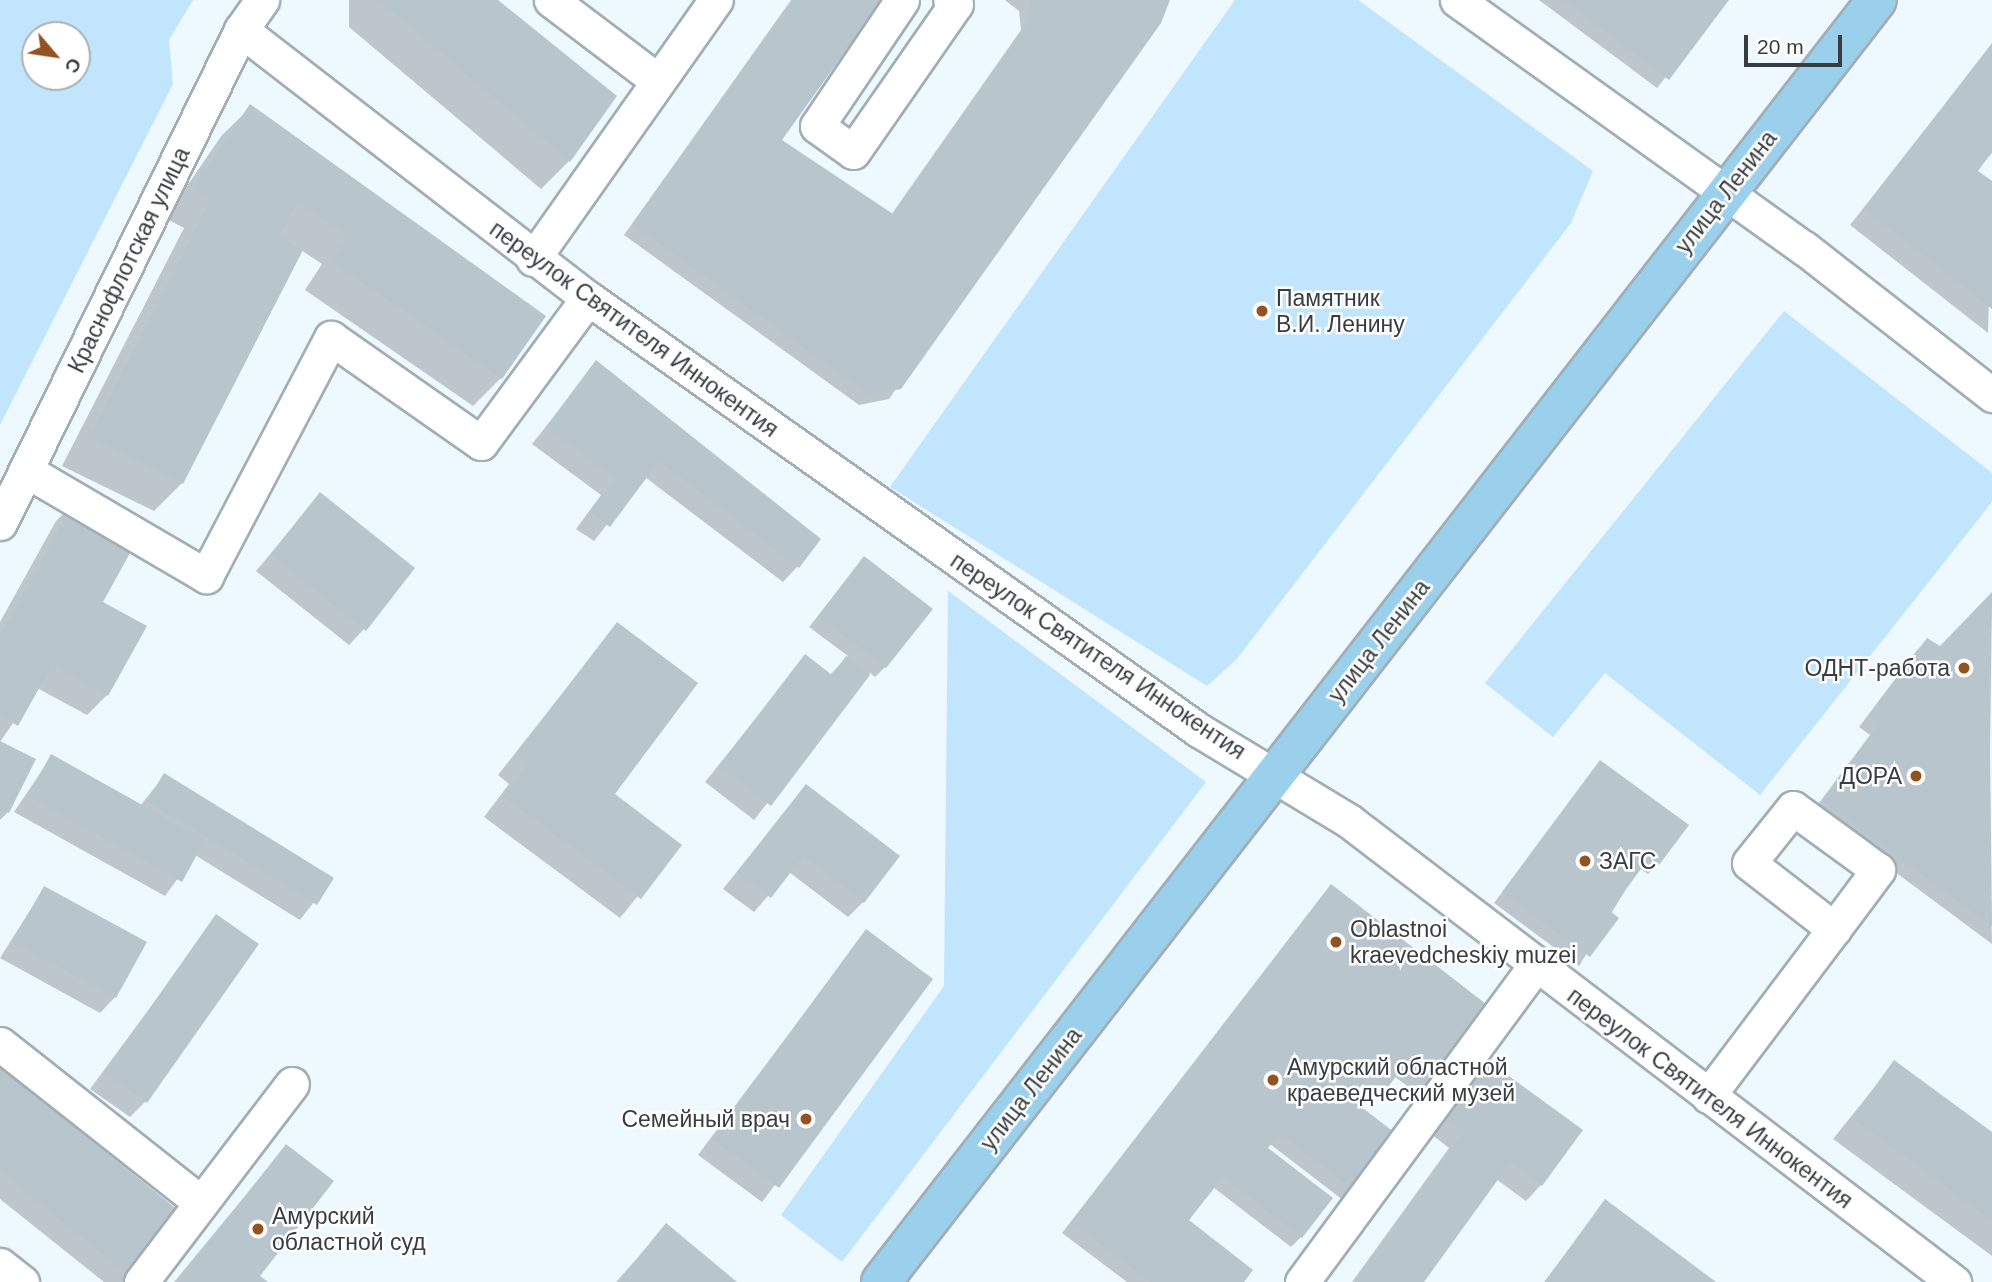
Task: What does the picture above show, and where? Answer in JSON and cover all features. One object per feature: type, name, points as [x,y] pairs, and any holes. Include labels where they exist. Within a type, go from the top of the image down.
[{"type":"main road","name":"улица Ленина","points":[[881,1282],[1877,0]]},
{"type":"street","name":"Краснофлотская улица","points":[[0,523],[240,30],[262,0]]},
{"type":"street","points":[[551,0],[658,81]]},
{"type":"street","points":[[533,259],[716,0]]},
{"type":"street","points":[[902,0],[817,126],[853,152],[956,4],[950,0]]},
{"type":"street","points":[[1457,0],[1990,388]]},
{"type":"street","name":"переулок Святителя Иннокентия","points":[[240,30],[533,259],[1189,723],[1349,821],[1534,967],[1954,1282]]},
{"type":"street","points":[[27,471],[206,576],[331,338],[481,443],[588,298]]},
{"type":"street","points":[[1708,1096],[1834,929]]},
{"type":"street","points":[[1302,1282],[1534,967]]},
{"type":"street","points":[[0,1044],[201,1203]]},
{"type":"street","points":[[141,1282],[292,1084]]},
{"type":"street","points":[[0,1265],[22,1282]]},
{"type":"shaded area","points":[[0,0],[193,0],[169,40],[173,84],[0,425]]},
{"type":"shaded area","points":[[1235,0],[1358,0],[1593,171],[1571,223],[1236,660],[1207,686],[890,487]]},
{"type":"shaded area","points":[[1784,311],[1992,473],[1992,502],[1760,795],[1605,673],[1553,737],[1485,683]]},
{"type":"shaded area","points":[[948,591],[1206,782],[842,1262],[781,1215],[944,986]]},
{"type":"building","points":[[378,0],[498,0],[617,96],[570,162]]},
{"type":"building","points":[[794,0],[882,0],[782,140],[893,214],[1031,19],[1029,0],[1170,0],[1161,23],[901,389],[869,395],[632,224]]},
{"type":"building","points":[[1563,0],[1729,0],[1669,80]]},
{"type":"building","points":[[1992,43],[1992,152],[1978,171],[1992,181],[1992,309],[1864,209]]},
{"type":"building","points":[[250,104],[546,316],[502,379],[331,261],[349,236],[298,202],[279,236],[303,250],[183,484],[89,437],[211,199],[192,189]]},
{"type":"building","points":[[596,360],[821,539],[799,568],[659,461],[610,527],[590,512],[615,479],[546,427]]},
{"type":"building","points":[[320,492],[415,568],[366,631],[270,555]]},
{"type":"building","points":[[76,499],[140,535],[103,602],[147,626],[108,696],[52,665],[18,726],[0,715],[0,636]]},
{"type":"building","points":[[864,556],[933,609],[886,668],[818,616]]},
{"type":"building","name":"ДОРА","points":[[1992,592],[1992,927],[1822,800],[1879,724],[1868,716],[1927,638],[1940,646]]},
{"type":"building","points":[[617,622],[698,683],[615,794],[682,845],[641,899],[503,796],[528,763],[516,754]]},
{"type":"building","points":[[805,654],[832,675],[846,656],[870,675],[771,806],[719,766]]},
{"type":"building","points":[[0,741],[36,759],[9,813],[0,808]]},
{"type":"building","points":[[51,754],[205,840],[182,882],[28,796]]},
{"type":"building","name":"ЗАГС","points":[[1600,760],[1689,825],[1659,865],[1649,858],[1610,911],[1619,918],[1590,957],[1502,892]]},
{"type":"building","points":[[164,773],[334,878],[317,905],[147,801]]},
{"type":"building","points":[[806,784],[900,856],[864,903],[803,856],[771,898],[737,872]]},
{"type":"building","name":"Амурский областной краеведческий музей","points":[[1331,884],[1495,1011],[1435,1089],[1404,1066],[1388,1087],[1371,1073],[1351,1099],[1403,1139],[1360,1195],[1280,1134],[1268,1148],[1333,1198],[1302,1238],[1223,1177],[1189,1220],[1253,1270],[1244,1282],[1150,1282],[1071,1222]]},
{"type":"building","points":[[44,886],[147,942],[116,998],[13,942]]},
{"type":"building","points":[[216,914],[259,944],[147,1103],[105,1072]]},
{"type":"building","points":[[866,929],[933,979],[779,1188],[712,1139]]},
{"type":"building","points":[[1487,1060],[1583,1130],[1542,1186],[1510,1163],[1424,1282],[1354,1282],[1463,1132],[1445,1118]]},
{"type":"building","points":[[1894,1060],[1992,1132],[1992,1221],[1852,1118]]},
{"type":"building","points":[[0,1067],[184,1215],[132,1278],[0,1171]]},
{"type":"building","name":"Амурский областной суд","points":[[286,1144],[334,1181],[260,1276],[268,1282],[178,1282]]},
{"type":"building","points":[[1605,1199],[1716,1282],[1545,1282]]},
{"type":"building","points":[[666,1223],[737,1282],[618,1282]]},
{"type":"place","name":"Памятник В.И. Ленину","points":[[1262,311]]},
{"type":"place","name":"ОДНТ-работа","points":[[1964,668]]},
{"type":"place","name":"ДОРА","points":[[1916,776]]},
{"type":"place","name":"ЗАГС","points":[[1585,861]]},
{"type":"place","name":"Oblastnoi kraevedcheskiy muzei","points":[[1336,942]]},
{"type":"place","name":"Амурский областной краеведческий музей","points":[[1273,1080]]},
{"type":"place","name":"Семейный врач","points":[[806,1119]]},
{"type":"place","name":"Амурский областной суд","points":[[258,1229]]}]
